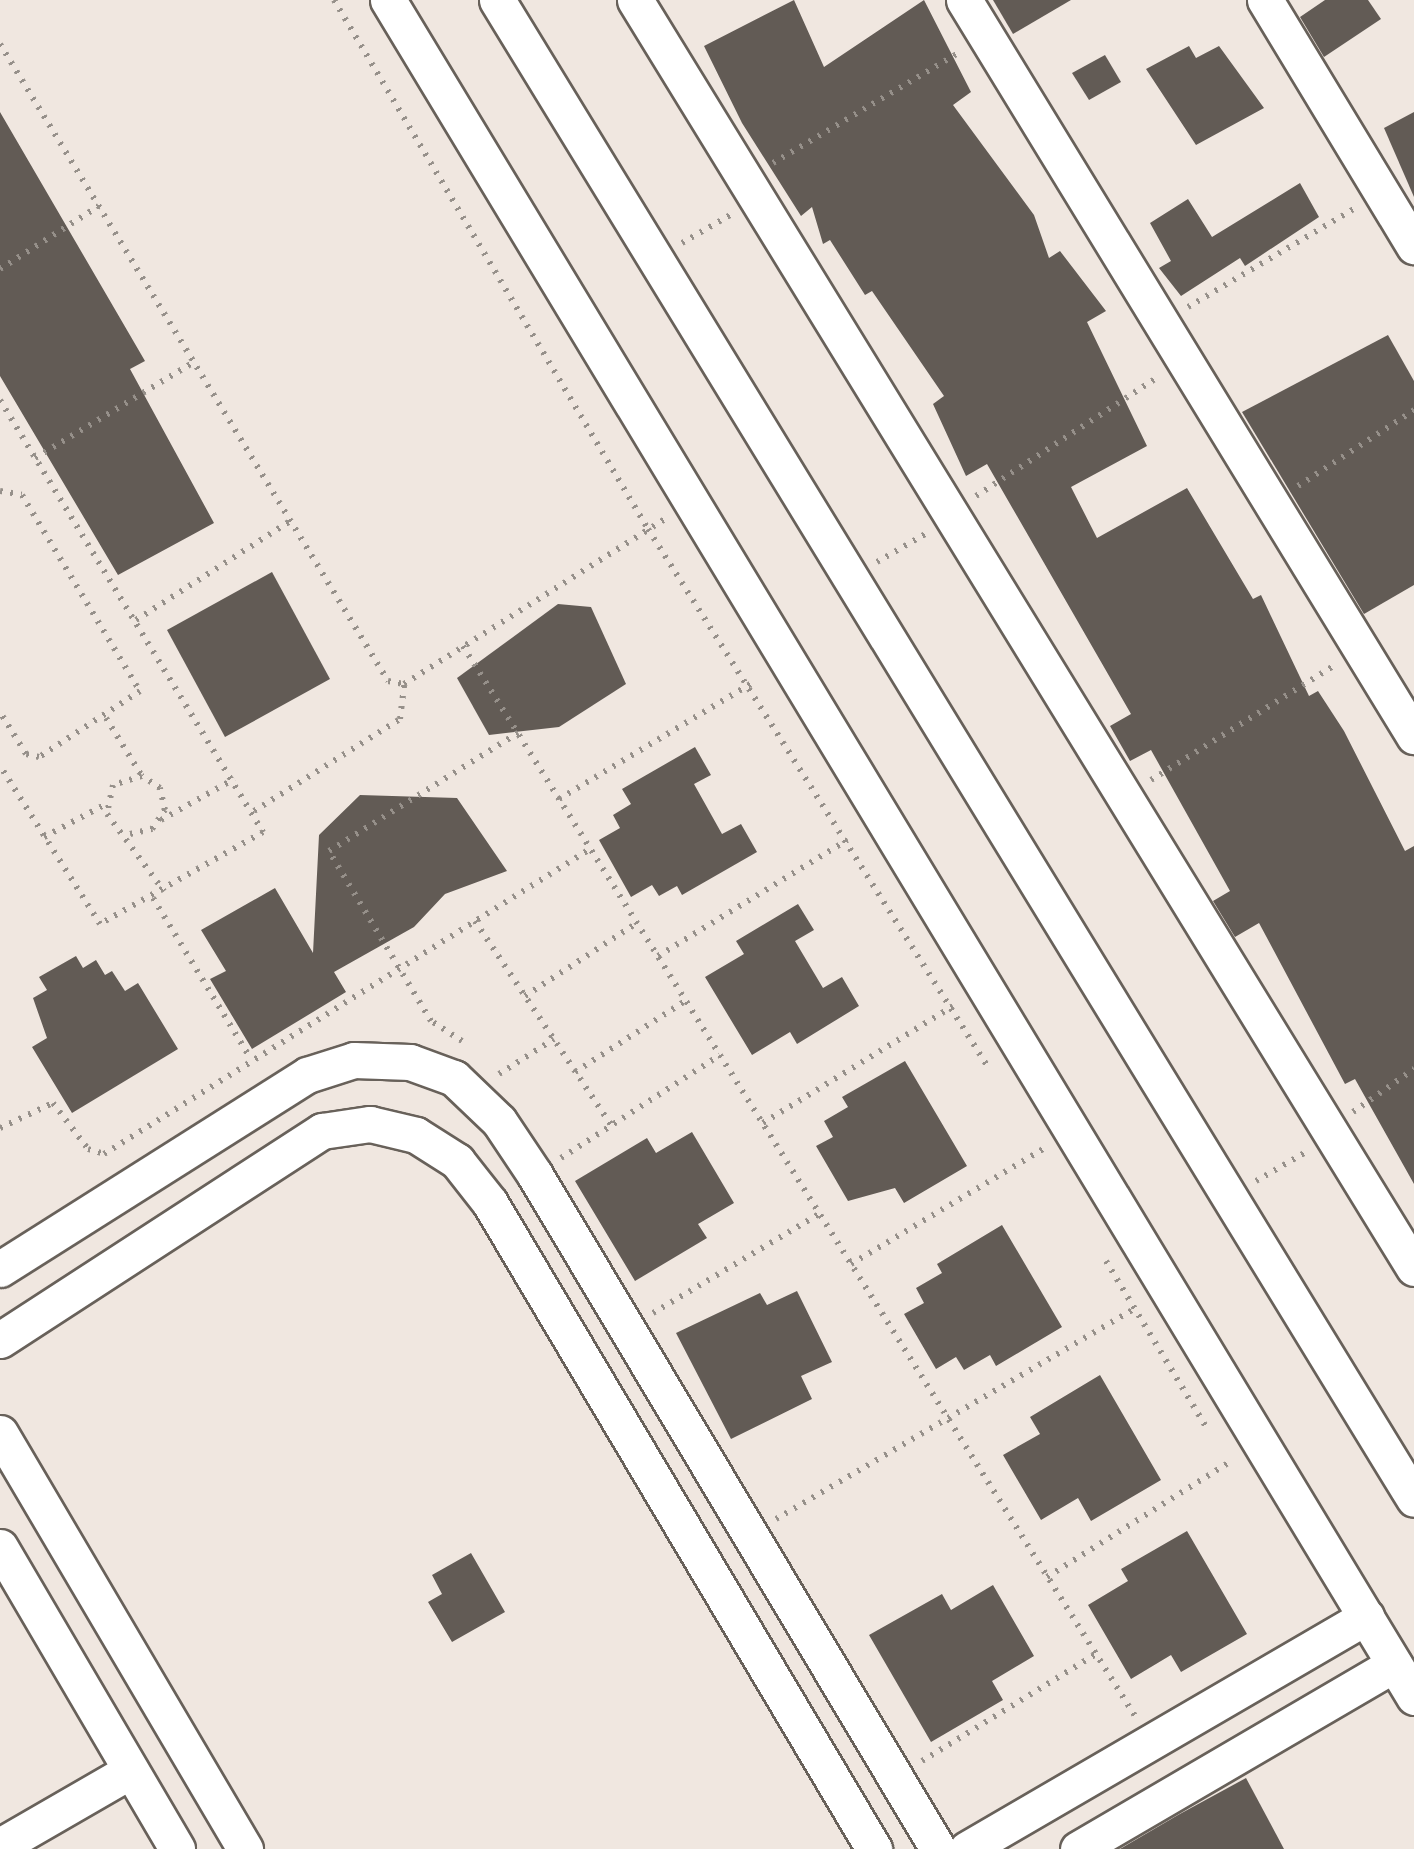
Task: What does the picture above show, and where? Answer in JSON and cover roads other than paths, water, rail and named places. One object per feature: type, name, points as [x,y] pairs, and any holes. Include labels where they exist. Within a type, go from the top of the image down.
[{"type":"street","points":[[388,0],[984,986],[1058,1140],[1167,1289],[1246,1452],[1366,1618],[1414,1697]]},
{"type":"street","points":[[497,0],[1414,1499]]},
{"type":"street","points":[[635,0],[1414,1268]]},
{"type":"street","points":[[964,0],[1414,736]]},
{"type":"street","points":[[1265,0],[1414,246]]},
{"type":"street","points":[[0,1270],[249,1107],[354,1060],[410,1062],[454,1078],[552,1166],[627,1328],[912,1765],[938,1849]]},
{"type":"street","points":[[0,1340],[322,1131],[370,1124],[416,1135],[457,1161],[490,1202],[874,1849]]},
{"type":"street","points":[[0,1433],[245,1849]]},
{"type":"street","points":[[690,1539],[755,1522]]},
{"type":"street","points":[[0,1547],[176,1849]]},
{"type":"street","points":[[968,1849],[1366,1618]]},
{"type":"street","points":[[1078,1849],[1394,1664]]},
{"type":"street","points":[[0,1846],[130,1771]]}]
